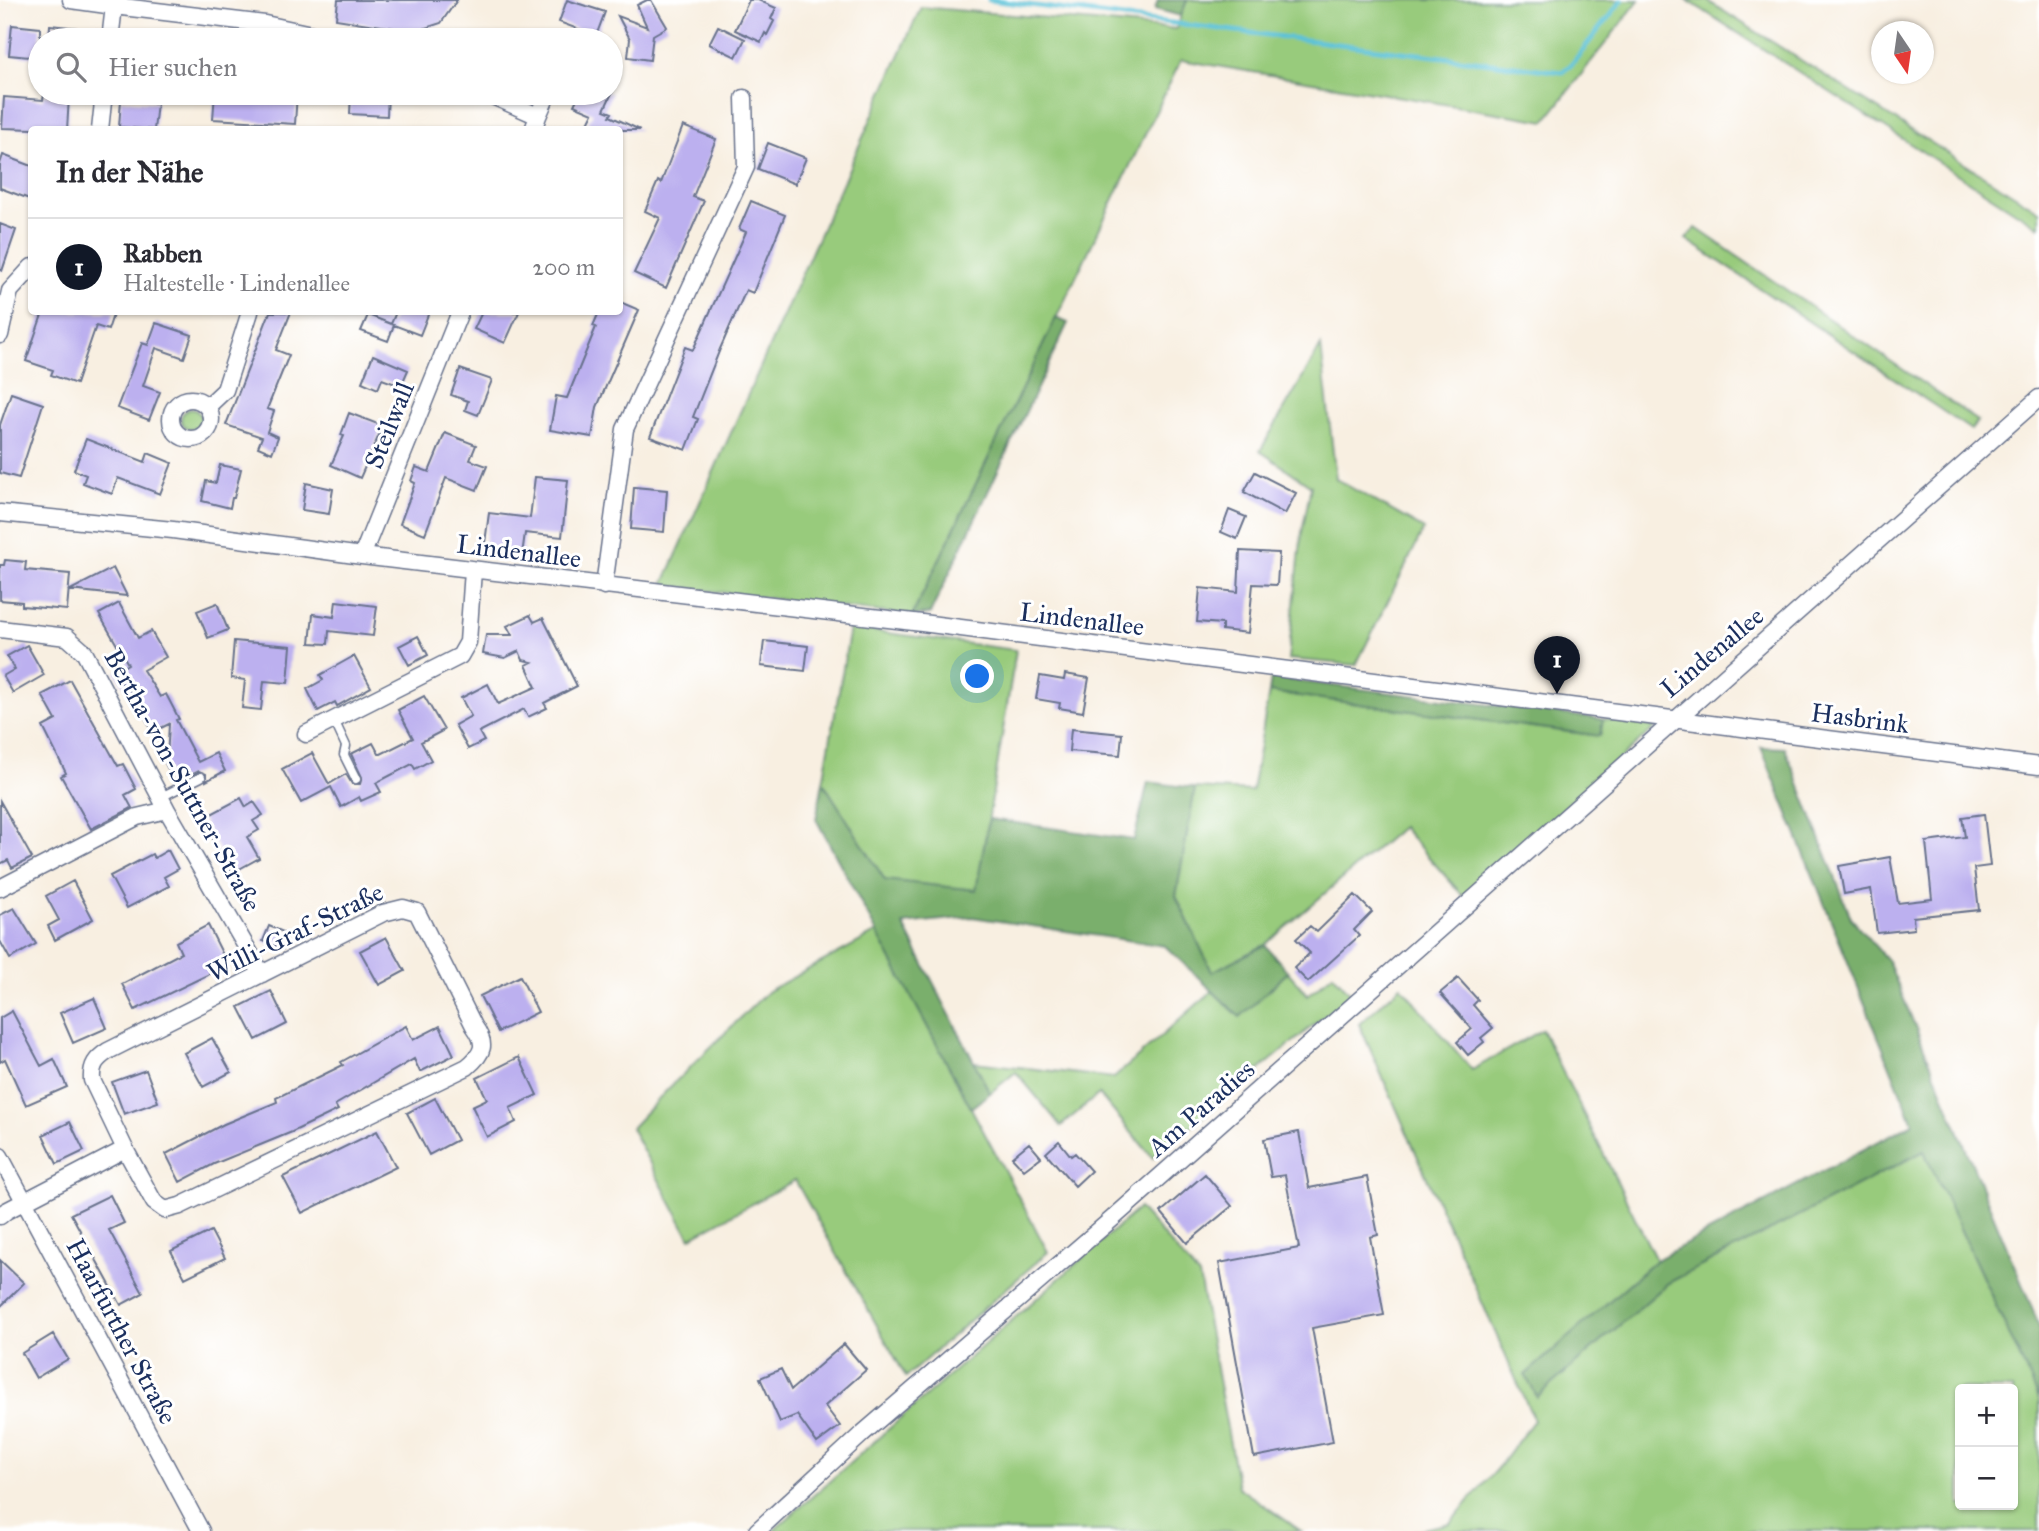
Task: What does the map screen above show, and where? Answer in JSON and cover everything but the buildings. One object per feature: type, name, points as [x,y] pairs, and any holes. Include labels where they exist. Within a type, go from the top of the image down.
[{"type":"street","points":[[71,0],[284,28]]},
{"type":"street","points":[[111,28],[114,6]]},
{"type":"street","points":[[604,586],[625,429],[746,167],[744,98]]},
{"type":"street","points":[[100,126],[103,105]]},
{"type":"street","points":[[506,105],[536,123],[543,105]]},
{"type":"street","points":[[0,335],[5,289],[28,270]]},
{"type":"street","points":[[207,407],[225,390],[249,315]]},
{"type":"street","name":"Steilwall","points":[[362,556],[459,315]]},
{"type":"street","name":"Lindenallee","points":[[0,513],[173,530],[1675,720],[2039,398]]},
{"type":"street","points":[[306,734],[460,656],[468,642],[473,570]]},
{"type":"street","name":"Bertha-von-Suttner-Straße","points":[[0,629],[67,637],[84,652],[164,804],[262,974]]},
{"type":"street","name":"Hasbrink","points":[[1675,720],[2039,766]]},
{"type":"street","name":"Am Paradies","points":[[757,1531],[862,1434],[1143,1191],[1675,720]]},
{"type":"street","points":[[0,888],[164,804]]},
{"type":"street","name":"Willi-Graf-Straße","points":[[408,908],[417,912],[474,1026],[482,1036],[482,1048],[478,1058],[467,1067],[180,1206],[165,1210],[154,1202],[125,1149],[92,1080],[92,1069],[98,1058],[383,913],[408,908]]},
{"type":"street","points":[[0,1216],[125,1149]]},
{"type":"street","name":"Haarfurther Straße","points":[[0,1156],[201,1531]]},
{"type":"lane","points":[[334,720],[346,746],[344,755],[356,779]]},
{"type":"lane","points":[[164,804],[201,777]]},
{"type":"green space","points":[[1158,0],[1187,0],[1181,16],[1155,9]]},
{"type":"green space","points":[[1187,0],[1639,0],[1545,121],[1181,60],[912,616],[663,585],[921,7],[1176,29]]},
{"type":"green space","points":[[1687,0],[1706,0],[2039,211],[2039,227]]},
{"type":"green space","points":[[1696,228],[1978,421],[1971,430],[1686,239]]},
{"type":"green space","points":[[1056,318],[1068,323],[930,614],[912,616]]},
{"type":"green space","points":[[1321,346],[1336,479],[1424,529],[1356,665],[1288,659],[1302,532],[1311,486],[1260,451]]},
{"type":"green space","points":[[187,409],[195,409],[201,419],[195,429],[187,429],[181,423],[181,415]]},
{"type":"green space","points":[[850,628],[1016,650],[977,890],[885,881],[823,782]]},
{"type":"green space","points":[[1271,678],[1603,719],[1600,736],[1269,692]]},
{"type":"green space","points":[[1269,692],[1600,736],[1603,719],[1656,727],[1464,897],[1402,827],[1265,945],[1212,972],[1176,896],[1195,788],[1252,791]]},
{"type":"green space","points":[[1761,747],[1785,748],[1851,918],[1888,961],[2039,1325],[2039,1398],[1924,1151],[1668,1283],[1537,1397],[1525,1375],[1656,1260],[1913,1123]]},
{"type":"green space","points":[[823,782],[885,880],[976,890],[989,819],[1134,840],[1148,782],[1195,788],[1176,896],[1212,972],[1265,945],[1288,972],[1240,1017],[1165,946],[972,917],[903,924],[990,1093],[971,1108],[816,819]]},
{"type":"green space","points":[[877,932],[1048,1252],[906,1377],[795,1180],[690,1238],[631,1128],[768,991]]},
{"type":"green space","points":[[1288,972],[1308,995],[1333,974],[1351,994],[1153,1158],[1099,1094],[1061,1126],[1016,1072],[990,1093],[974,1062],[1114,1078],[1212,991],[1240,1017]]},
{"type":"green space","points":[[1401,986],[1472,1070],[1542,1030],[1656,1260],[1526,1375],[1537,1397],[1668,1283],[1924,1151],[2039,1398],[2039,1531],[1414,1531],[1450,1523],[1534,1420],[1359,1024]]},
{"type":"green space","points":[[1139,1208],[1199,1276],[1238,1487],[1301,1531],[773,1531]]},
{"type":"waterway","points":[[989,0],[1562,72],[1571,65],[1622,0]]},
{"type":"place","name":"Rabben","points":[[1557,694]]}]
